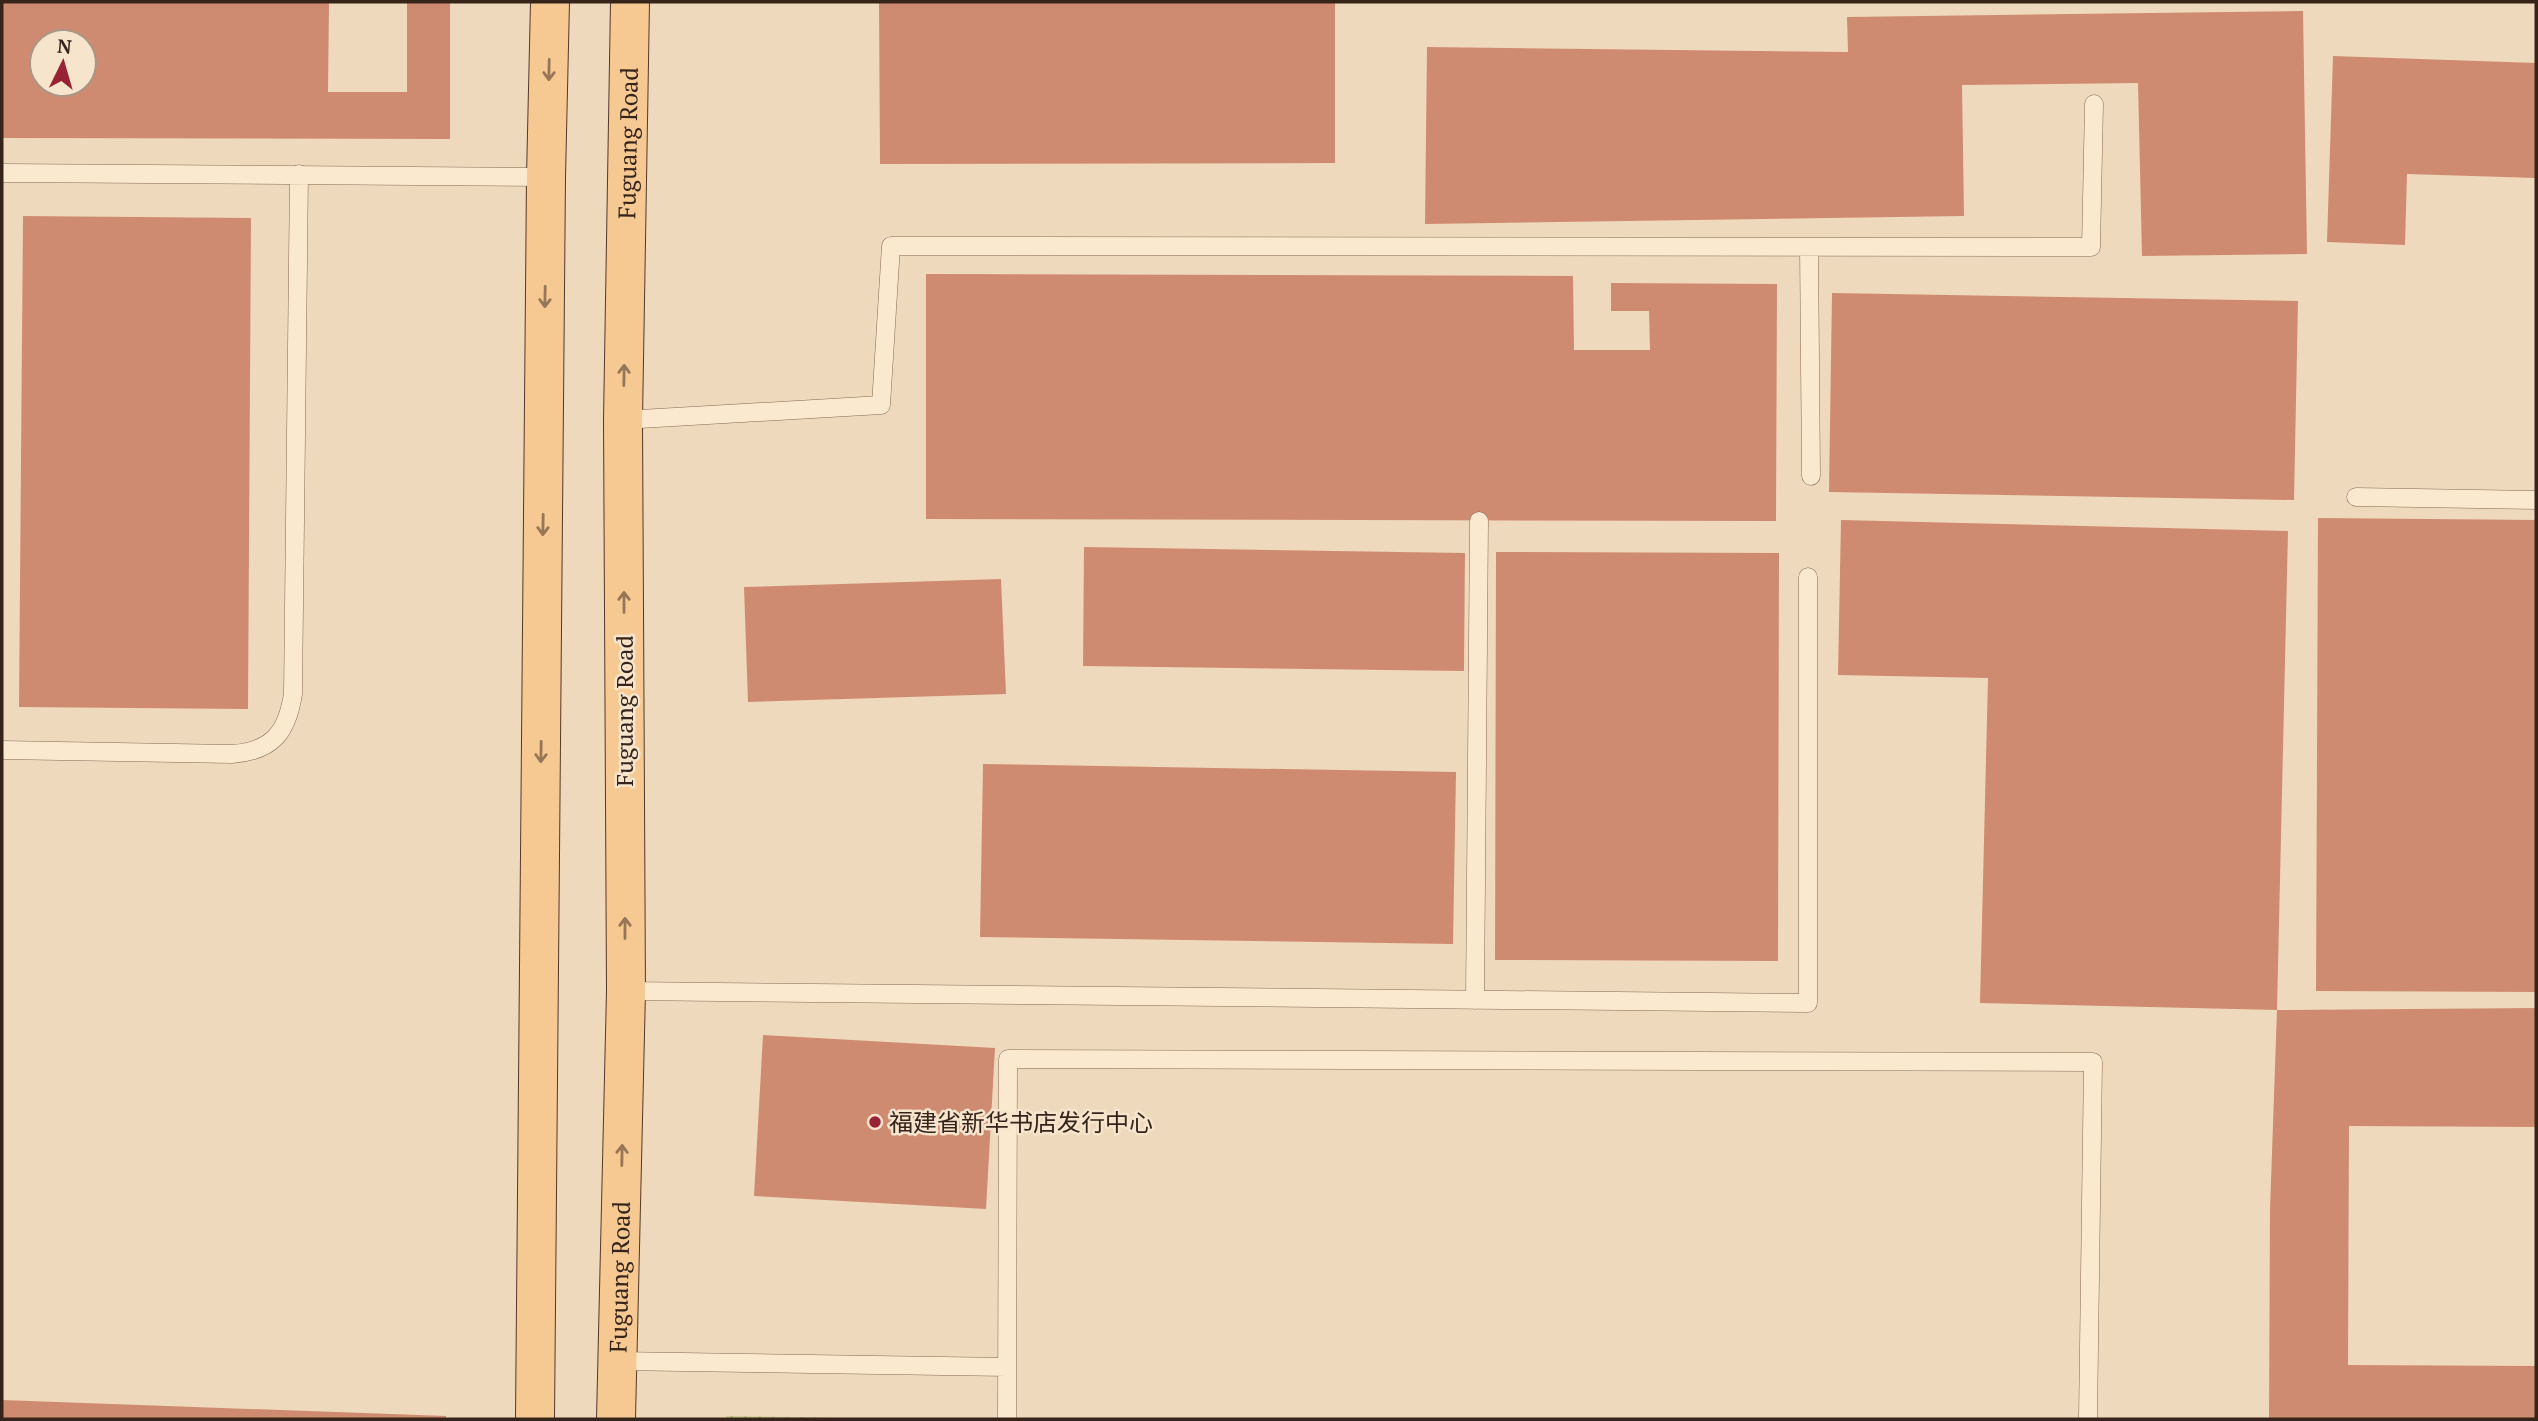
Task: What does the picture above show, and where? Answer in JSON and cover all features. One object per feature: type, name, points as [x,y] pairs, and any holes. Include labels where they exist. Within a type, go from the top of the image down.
[{"type":"main road","points":[[535,1419],[546,177],[550,2]]},
{"type":"main road","name":"Fuguang Road","points":[[616,1419],[626,991],[623,421],[630,2]]},
{"type":"lane","points":[[623,421],[881,405],[891,246],[2091,247],[2094,104]]},
{"type":"lane","points":[[2,173],[546,177]]},
{"type":"lane","points":[[2,750],[251,753],[268,746],[282,730],[293,694],[299,174]]},
{"type":"lane","points":[[1808,247],[1811,475]]},
{"type":"lane","points":[[2356,496],[2536,500]]},
{"type":"lane","points":[[1475,1000],[1479,521]]},
{"type":"lane","points":[[626,991],[1808,1003],[1808,577]]},
{"type":"lane","points":[[1007,1419],[1008,1059],[2093,1062],[2088,1419]]},
{"type":"lane","points":[[617,1361],[1007,1367]]},
{"type":"shaded area","points":[[726,1416],[910,1419],[726,1419]]},
{"type":"building","points":[[2,2],[329,2],[328,92],[407,92],[407,2],[450,2],[450,139],[2,138]]},
{"type":"building","points":[[879,2],[1335,2],[1335,163],[880,164]]},
{"type":"building","points":[[2303,11],[2307,254],[2142,256],[2138,83],[1962,85],[1964,216],[1425,224],[1427,47],[1848,52],[1847,17]]},
{"type":"building","points":[[2333,56],[2536,63],[2536,178],[2407,174],[2405,245],[2327,242]]},
{"type":"building","points":[[23,216],[251,218],[248,709],[19,707]]},
{"type":"building","points":[[926,274],[1573,276],[1574,350],[1650,350],[1649,311],[1611,311],[1611,283],[1777,284],[1776,521],[926,519]]},
{"type":"building","points":[[1832,293],[2298,301],[2294,500],[1829,492]]},
{"type":"building","points":[[2318,518],[2536,520],[2536,992],[2316,991]]},
{"type":"building","points":[[1841,520],[2288,531],[2277,1010],[1980,1003],[1988,678],[1838,675]]},
{"type":"building","points":[[1084,547],[1465,553],[1464,671],[1083,666]]},
{"type":"building","points":[[1496,552],[1779,553],[1778,961],[1495,960]]},
{"type":"building","points":[[1001,579],[1006,694],[748,702],[744,587]]},
{"type":"building","points":[[983,764],[1456,772],[1453,944],[980,937]]},
{"type":"building","points":[[2536,1008],[2536,1127],[2349,1126],[2348,1365],[2536,1366],[2536,1419],[2269,1419],[2270,1210],[2277,1010]]},
{"type":"building","name":"福建省新华书店发行中心","points":[[763,1035],[995,1048],[986,1209],[754,1196]]},
{"type":"building","points":[[2,1400],[446,1416],[446,1419],[2,1419]]},
{"type":"place","name":"福建省新华书店发行中心","points":[[875,1122]]}]
